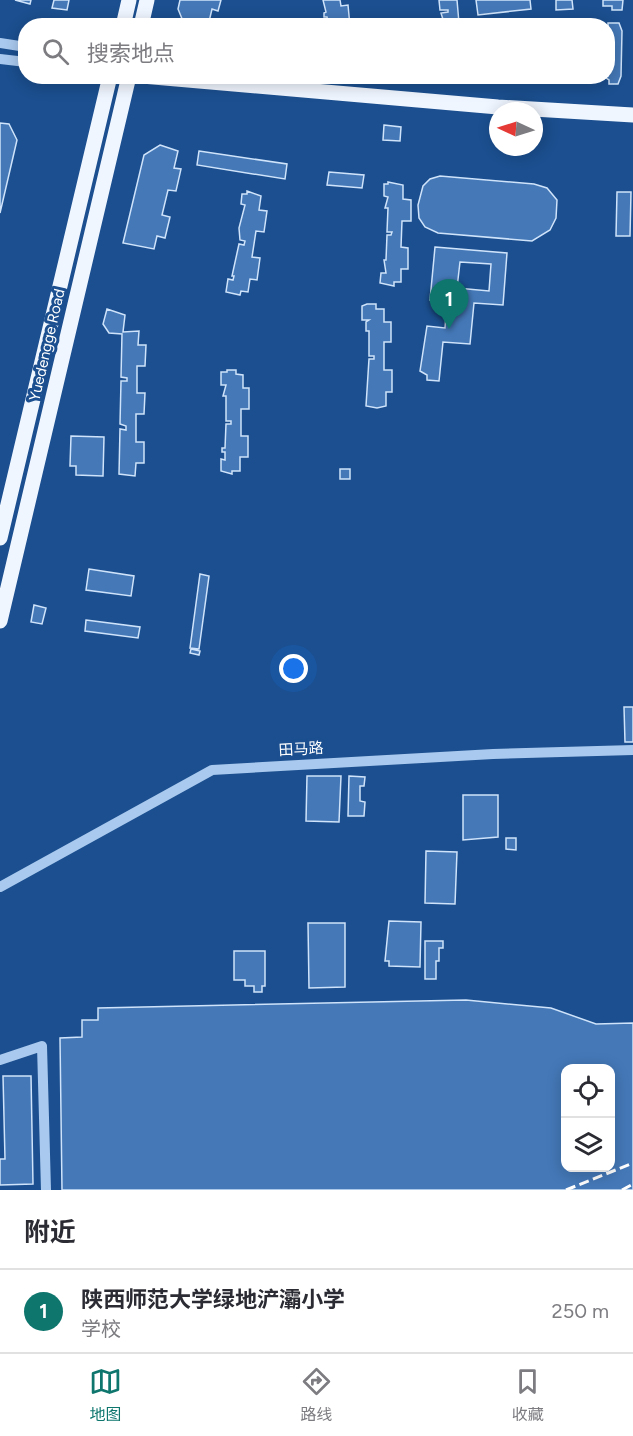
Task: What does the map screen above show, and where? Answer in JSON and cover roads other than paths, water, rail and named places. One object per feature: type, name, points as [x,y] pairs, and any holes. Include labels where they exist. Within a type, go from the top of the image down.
[{"type":"main road","points":[[125,18],[129,0]]},
{"type":"main road","points":[[143,18],[147,0]]},
{"type":"main road","name":"Yuedengge Road","points":[[0,538],[108,84]]},
{"type":"main road","name":"Yuedengge Road","points":[[0,621],[127,84]]},
{"type":"main road","points":[[234,84],[498,107],[633,114]]},
{"type":"street","points":[[0,43],[18,45]]},
{"type":"street","points":[[0,59],[18,62]]},
{"type":"street","name":"田马路","points":[[0,886],[212,770],[493,754],[633,750]]},
{"type":"street","points":[[0,1060],[42,1046],[46,1190]]},
{"type":"railway","points":[[566,1190],[633,1163]]},
{"type":"railway","points":[[622,1190],[633,1184]]},
{"type":"place","name":"陕西师范大学绿地浐灞小学","points":[[449,329]]}]
